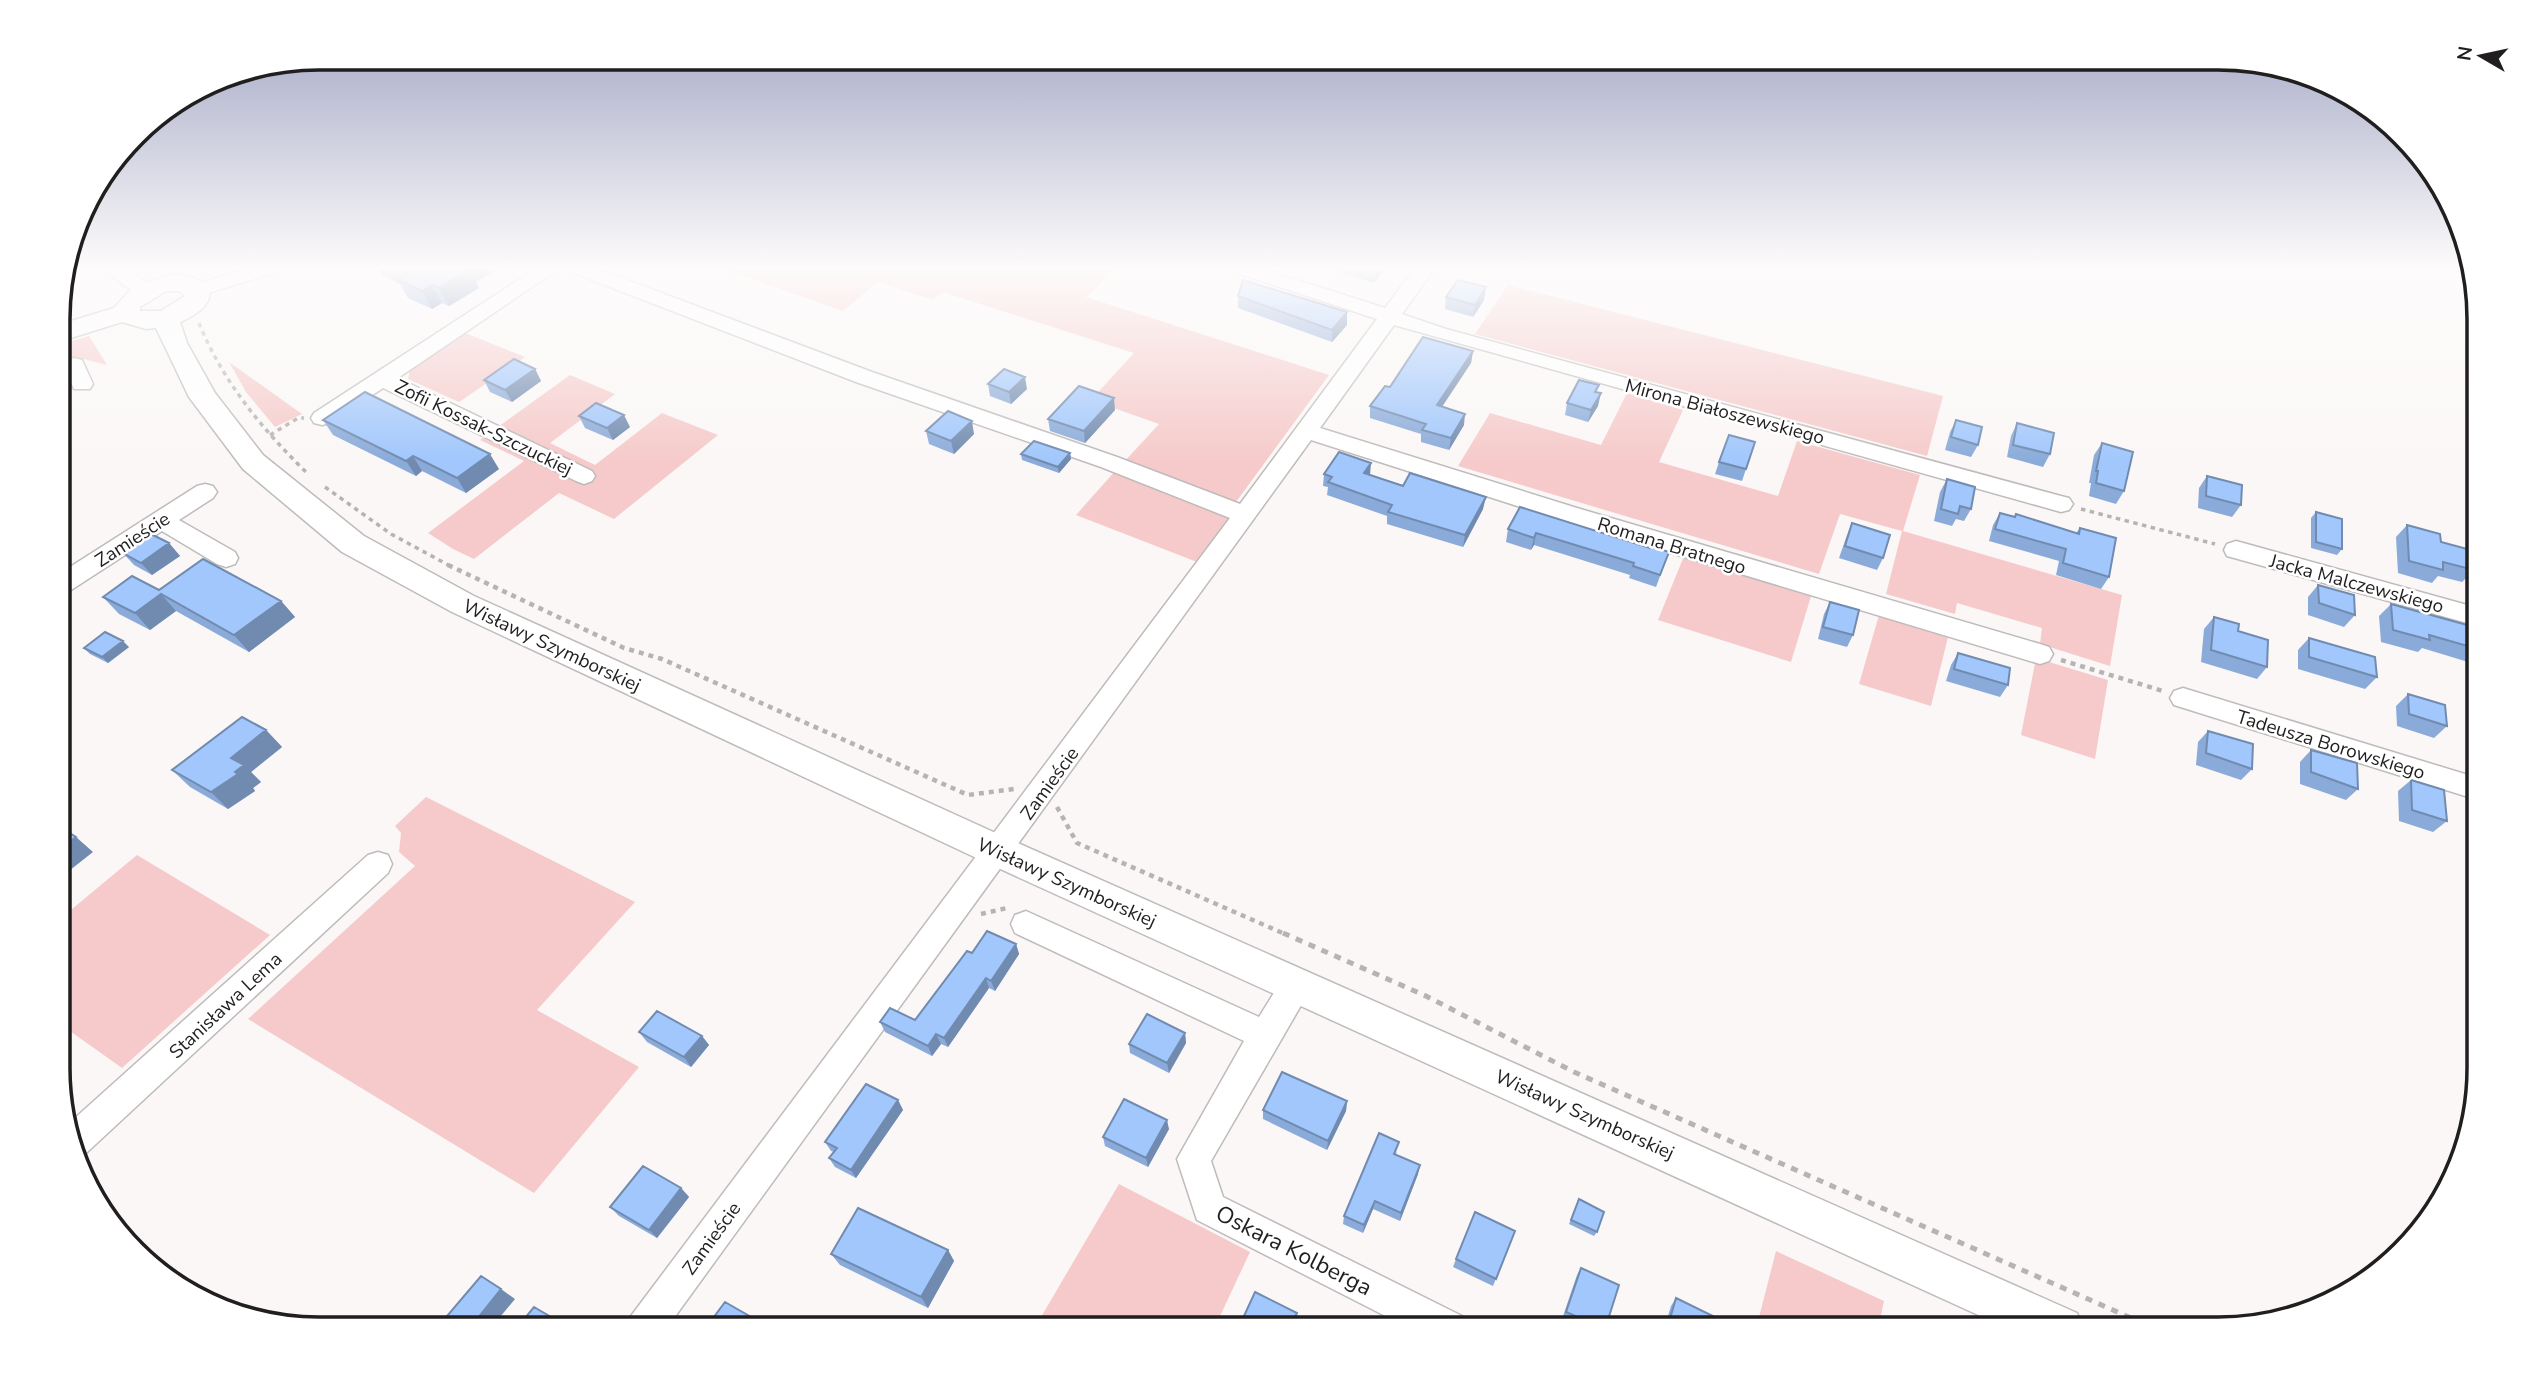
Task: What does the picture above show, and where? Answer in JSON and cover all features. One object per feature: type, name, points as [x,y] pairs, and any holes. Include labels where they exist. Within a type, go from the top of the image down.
[{"type":"main road","name":"Wisławy Szymborskiej","points":[[172,333],[203,397],[253,462],[353,544],[463,604],[998,850],[2034,1317]]},
{"type":"street","points":[[322,418],[453,333]]},
{"type":"street","points":[[748,333],[864,377],[1108,462],[1245,515]]},
{"type":"street","name":"Zamieście","points":[[653,1317],[1038,798],[1377,333]]},
{"type":"street","name":"Mirona Białoszewskiego","points":[[1438,333],[2061,503]]},
{"type":"street","points":[[71,366],[74,365],[82,384]]},
{"type":"street","name":"Zofii Kossak-Szczuckiej","points":[[383,379],[584,476]]},
{"type":"street","name":"Romana Bratnego","points":[[1306,431],[1569,514],[2040,654]]},
{"type":"street","name":"Zamieście","points":[[71,578],[205,492]]},
{"type":"street","points":[[161,520],[226,558]]},
{"type":"street","name":"Jacka Malczewskiego","points":[[2236,550],[2467,614]]},
{"type":"street","name":"Tadeusza Borowskiego","points":[[2183,698],[2467,785]]},
{"type":"street","name":"Stanisława Lema","points":[[79,1136],[378,864]]},
{"type":"street","points":[[1026,924],[1265,1035]]},
{"type":"street","name":"Oskara Kolberga","points":[[1296,985],[1194,1159],[1209,1208],[1424,1317]]},
{"type":"path","points":[[203,333],[236,393],[270,435],[315,481],[391,534],[495,589],[624,648],[663,659],[968,795],[1012,789],[1038,798],[1058,807],[1077,843],[1426,996],[1574,1072],[2130,1317]]},
{"type":"path","points":[[270,435],[299,418],[322,418]]},
{"type":"path","points":[[2061,503],[2236,550]]},
{"type":"path","points":[[2040,654],[2183,698]]},
{"type":"shaded area","points":[[465,333],[525,357],[459,402],[408,379],[411,367]]},
{"type":"shaded area","points":[[1071,333],[1197,333],[1329,375],[1236,502],[1124,462],[1159,424],[1091,400],[1134,353]]},
{"type":"shaded area","points":[[1695,333],[1943,396],[1927,456],[1475,334]]},
{"type":"shaded area","points":[[89,336],[107,365],[84,359],[71,361],[71,341]]},
{"type":"shaded area","points":[[229,362],[302,414],[275,427],[246,392]]},
{"type":"shaded area","points":[[570,375],[615,394],[550,443],[595,465],[662,413],[718,435],[614,519],[559,493],[474,559],[428,533],[524,461],[480,440]]},
{"type":"shaded area","points":[[1627,393],[1683,410],[1659,462],[1778,496],[1797,441],[1920,475],[1903,531],[2122,595],[2110,666],[2040,644],[2042,628],[1957,603],[1955,614],[1886,594],[1902,531],[1840,514],[1819,574],[1458,466],[1490,413],[1601,445]]},
{"type":"shaded area","points":[[1116,470],[1232,516],[1197,562],[1076,515]]},
{"type":"shaded area","points":[[1684,556],[1812,593],[1791,662],[1658,620]]},
{"type":"shaded area","points":[[1879,615],[1948,637],[1931,706],[1859,684]]},
{"type":"shaded area","points":[[2036,658],[2108,680],[2095,759],[2021,735]]},
{"type":"shaded area","points":[[426,797],[635,902],[537,1010],[639,1067],[534,1193],[248,1019],[415,866],[399,852],[401,833],[395,826]]},
{"type":"shaded area","points":[[137,855],[270,935],[122,1068],[70,1031],[70,911]]},
{"type":"shaded area","points":[[1119,1184],[1250,1252],[1220,1317],[1041,1317]]},
{"type":"shaded area","points":[[1776,1251],[1884,1301],[1881,1317],[1759,1317]]},
{"type":"building","points":[[1423,337],[1473,351],[1437,405],[1465,414],[1451,438],[1422,430],[1426,424],[1370,406],[1385,386],[1390,387]]},
{"type":"building","points":[[514,359],[535,369],[505,390],[484,380]]},
{"type":"building","points":[[1004,369],[1025,377],[1009,392],[988,384]]},
{"type":"building","points":[[1579,380],[1599,385],[1595,392],[1601,393],[1591,410],[1567,403]]},
{"type":"building","points":[[1079,386],[1114,398],[1084,431],[1048,419]]},
{"type":"building","points":[[365,392],[490,454],[457,478],[413,456],[406,461],[323,420]]},
{"type":"building","points":[[596,403],[624,415],[607,428],[579,416]]},
{"type":"building","points":[[948,411],[972,421],[951,441],[926,431]]},
{"type":"building","points":[[1956,420],[1982,427],[1978,445],[1951,437]]},
{"type":"building","points":[[2017,423],[2054,433],[2050,454],[2013,445]]},
{"type":"building","points":[[1729,435],[1755,442],[1746,469],[1719,462]]},
{"type":"building","points":[[1034,441],[1070,453],[1058,467],[1021,454]]},
{"type":"building","points":[[2102,443],[2133,452],[2124,491],[2096,483]]},
{"type":"building","points":[[1339,452],[1371,463],[1364,473],[1403,486],[1410,473],[1486,497],[1465,535],[1388,512],[1392,505],[1328,482],[1332,477],[1324,474]]},
{"type":"building","points":[[2207,476],[2242,485],[2241,505],[2206,496]]},
{"type":"building","points":[[1947,479],[1975,487],[1971,509],[1960,506],[1958,514],[1941,509]]},
{"type":"building","points":[[1520,507],[1669,552],[1660,575],[1633,566],[1634,563],[1536,533],[1534,538],[1508,529]]},
{"type":"building","points":[[2316,512],[2342,519],[2342,549],[2316,542]]},
{"type":"building","points":[[2000,513],[2015,517],[2016,514],[2079,534],[2080,528],[2116,538],[2109,577],[2063,563],[2066,549],[1995,529]]},
{"type":"building","points":[[1852,523],[1890,535],[1883,558],[1845,546]]},
{"type":"building","points":[[2407,525],[2440,534],[2441,542],[2467,549],[2467,568],[2443,562],[2443,570],[2409,561]]},
{"type":"building","points":[[151,534],[169,543],[141,563],[123,553]]},
{"type":"building","points":[[203,559],[281,601],[234,635],[161,594],[135,613],[103,597],[132,576],[159,590]]},
{"type":"building","points":[[2318,585],[2354,595],[2355,615],[2319,603]]},
{"type":"building","points":[[1830,602],[1859,610],[1853,635],[1823,627]]},
{"type":"building","points":[[2391,604],[2467,625],[2467,646],[2429,635],[2430,640],[2393,630]]},
{"type":"building","points":[[2214,617],[2239,624],[2238,631],[2268,640],[2267,667],[2211,650]]},
{"type":"building","points":[[105,632],[123,641],[102,657],[84,648]]},
{"type":"building","points":[[2309,638],[2375,657],[2377,677],[2309,657]]},
{"type":"building","points":[[1958,653],[2010,668],[2008,685],[1954,669]]},
{"type":"building","points":[[2408,694],[2445,705],[2447,726],[2409,714]]},
{"type":"building","points":[[242,717],[266,730],[231,758],[244,765],[235,772],[238,774],[211,792],[172,770]]},
{"type":"building","points":[[2208,731],[2253,744],[2252,769],[2206,753]]},
{"type":"building","points":[[2311,750],[2357,763],[2358,789],[2311,772]]},
{"type":"building","points":[[2411,780],[2444,790],[2447,821],[2412,810]]},
{"type":"building","points":[[987,931],[1016,944],[991,981],[986,978],[944,1038],[936,1034],[928,1046],[880,1022],[890,1008],[915,1020],[967,951],[972,953]]},
{"type":"building","points":[[657,1011],[702,1036],[684,1057],[639,1032]]},
{"type":"building","points":[[1147,1014],[1185,1033],[1167,1063],[1129,1044]]},
{"type":"building","points":[[1282,1072],[1347,1101],[1328,1141],[1263,1110]]},
{"type":"building","points":[[866,1084],[898,1100],[851,1170],[829,1158],[837,1148],[825,1142]]},
{"type":"building","points":[[1124,1099],[1167,1120],[1146,1158],[1103,1137]]},
{"type":"building","points":[[1379,1133],[1399,1142],[1394,1154],[1420,1165],[1401,1213],[1375,1201],[1364,1225],[1344,1216]]},
{"type":"building","points":[[643,1166],[681,1188],[649,1230],[610,1207]]},
{"type":"building","points":[[1579,1199],[1604,1212],[1597,1232],[1571,1220]]},
{"type":"building","points":[[858,1208],[948,1250],[921,1297],[831,1254]]},
{"type":"building","points":[[1475,1212],[1515,1231],[1496,1279],[1456,1259]]},
{"type":"building","points":[[1581,1268],[1619,1285],[1609,1317],[1577,1317],[1566,1312]]},
{"type":"building","points":[[481,1276],[501,1289],[479,1317],[446,1317]]},
{"type":"building","points":[[1255,1292],[1297,1313],[1295,1317],[1244,1317]]},
{"type":"building","points":[[1676,1298],[1715,1317],[1670,1317]]},
{"type":"building","points":[[725,1302],[751,1317],[714,1317]]},
{"type":"building","points":[[534,1307],[551,1317],[526,1317]]}]
